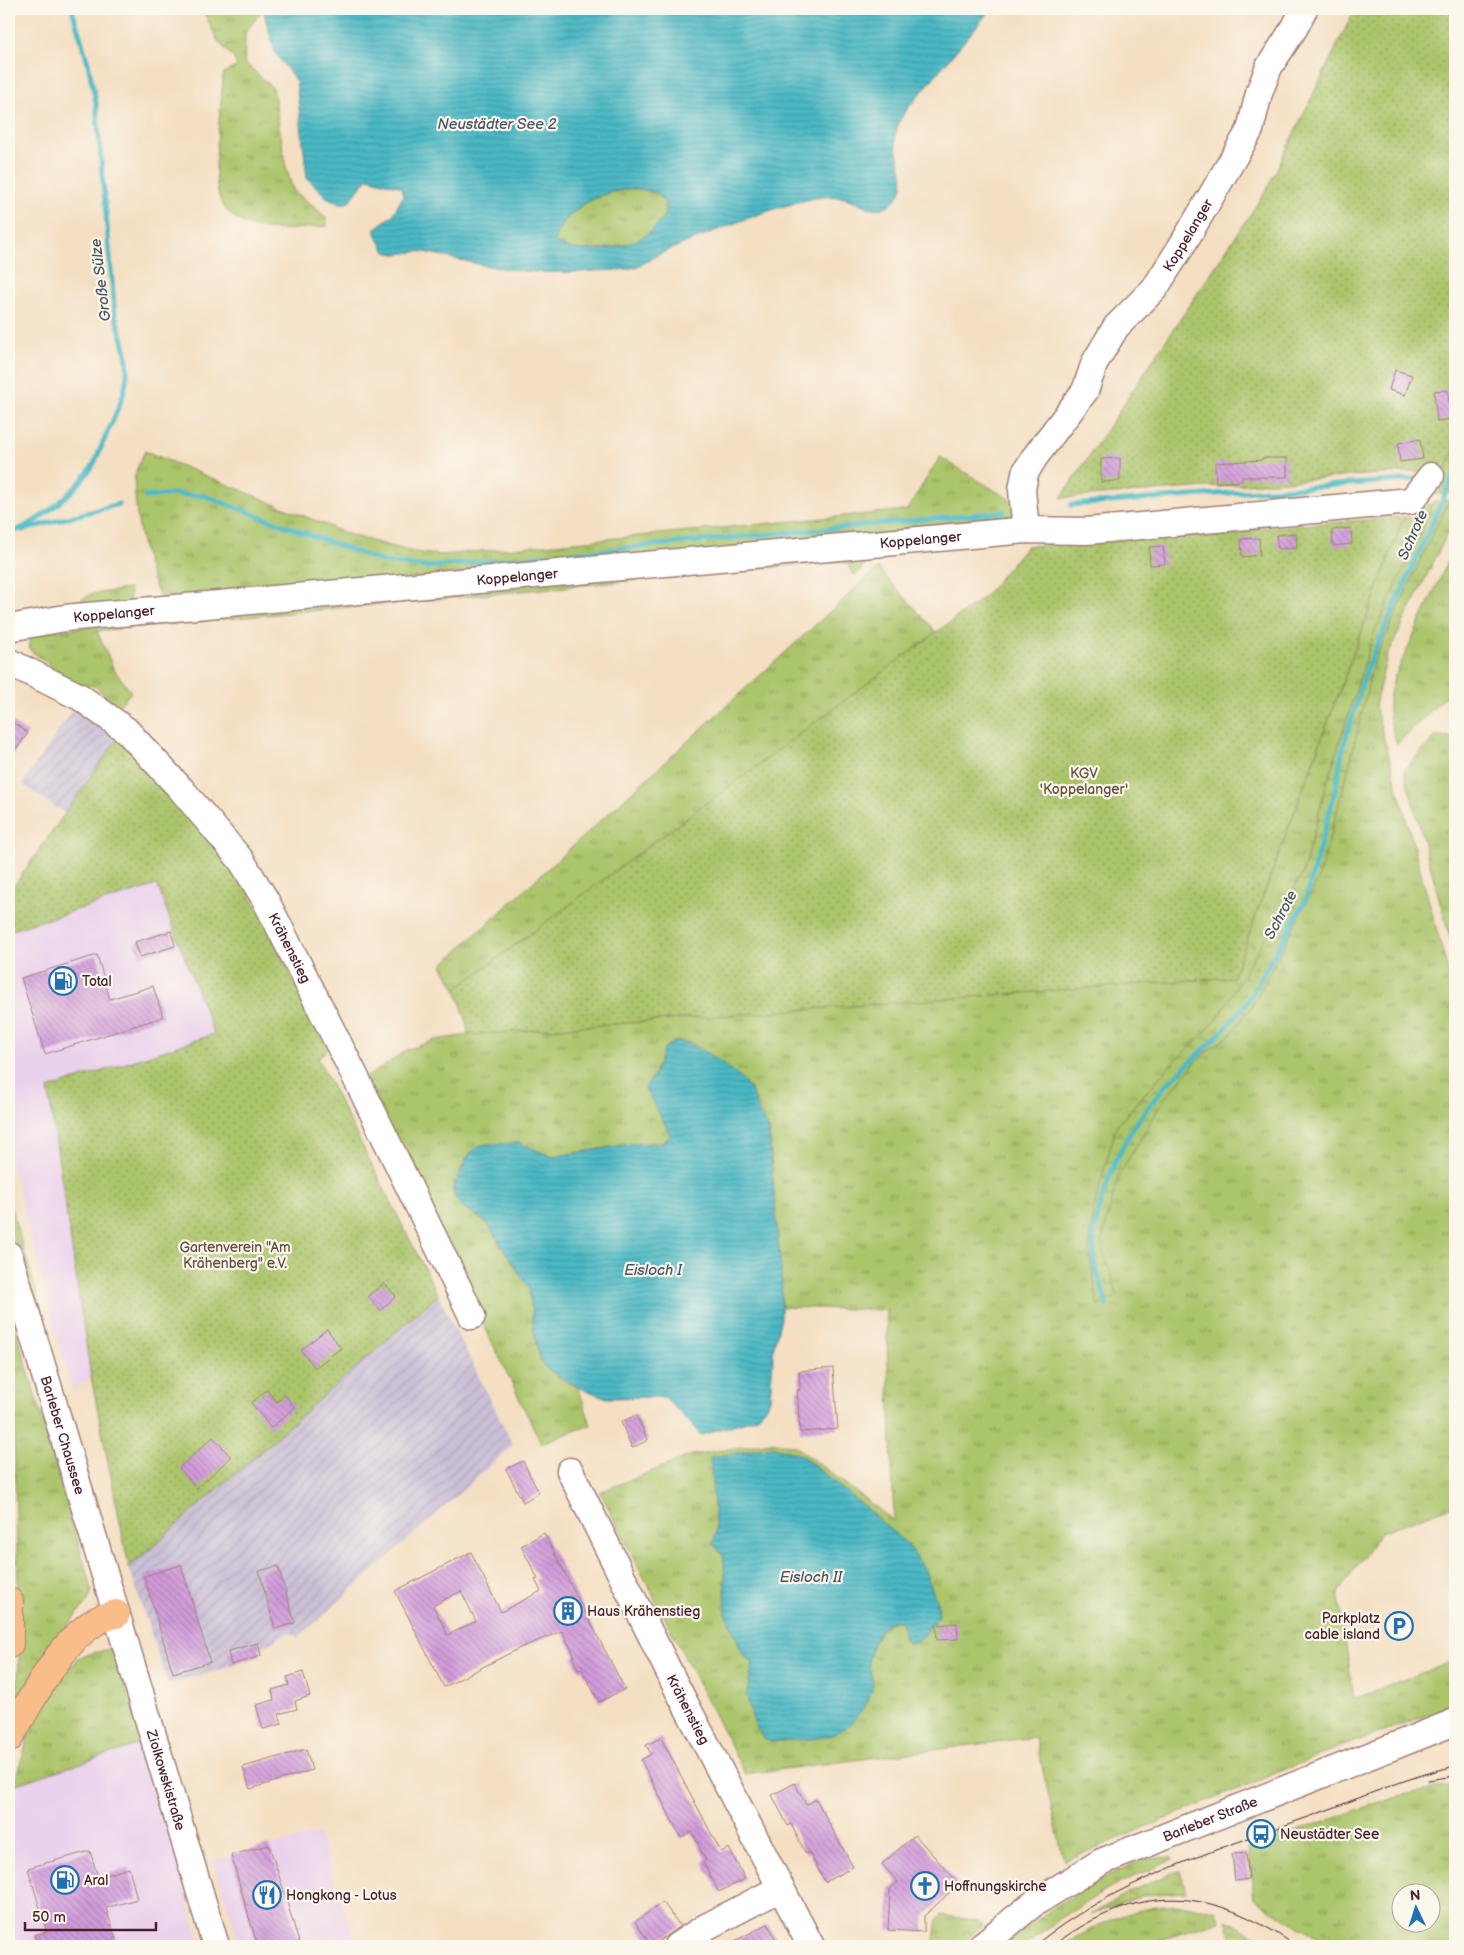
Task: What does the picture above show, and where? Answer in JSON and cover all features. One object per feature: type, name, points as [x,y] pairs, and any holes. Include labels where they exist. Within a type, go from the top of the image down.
[{"type":"highway","points":[[9,1602],[9,1644]]},
{"type":"highway","points":[[9,1738],[40,1686],[65,1650],[91,1624],[116,1614]]},
{"type":"street","name":"Koppelanger","points":[[1026,530],[1022,490],[1025,473],[1034,458],[1085,391],[1095,362],[1116,327],[1155,288],[1181,247],[1250,130],[1259,93],[1269,67],[1295,28],[1304,9]]},
{"type":"street","name":"Koppelanger","points":[[9,628],[74,617],[1026,530],[1087,532],[1410,501],[1431,476]]},
{"type":"street","name":"Krähenstieg","points":[[9,662],[92,704],[126,730],[181,789],[241,860],[266,899],[472,1316]]},
{"type":"street","name":"Barleber Chaussee","points":[[9,1255],[116,1614]]},
{"type":"street","name":"Krähenstieg","points":[[570,1471],[675,1684],[811,1946]]},
{"type":"street","name":"Ziolkowskistraße","points":[[116,1614],[216,1946]]},
{"type":"street","name":"Barleber Straße","points":[[981,1946],[1054,1890],[1110,1858],[1455,1722]]},
{"type":"street","points":[[677,1946],[704,1928],[781,1888]]},
{"type":"shaded area","points":[[75,707],[118,738],[65,813],[22,784]]},
{"type":"shaded area","points":[[157,885],[214,1034],[49,1089],[91,1377],[72,1390],[9,1155],[9,931]]},
{"type":"shaded area","points":[[438,1295],[513,1445],[298,1638],[290,1632],[223,1669],[168,1684],[129,1567]]},
{"type":"shaded area","points":[[143,1743],[201,1946],[9,1946],[9,1814],[13,1785]]},
{"type":"shaded area","points":[[319,1834],[356,1946],[240,1946],[214,1861]]},
{"type":"green space","points":[[202,9],[263,9],[245,33],[244,62],[273,88],[286,167],[293,190],[326,217],[327,226],[283,230],[255,227],[233,217],[223,206],[217,187],[216,156],[223,77],[224,73],[237,66],[234,58],[218,41]]},
{"type":"green space","points":[[1355,9],[1455,9],[1455,449],[1446,469],[1061,498],[1267,189]]},
{"type":"green space","points":[[627,189],[644,190],[656,194],[663,201],[665,209],[663,219],[646,236],[632,243],[609,248],[568,248],[554,241],[565,220],[582,205],[603,195]]},
{"type":"green space","points":[[1455,449],[1455,493],[1435,494]]},
{"type":"green space","points":[[145,451],[353,536],[413,552],[441,555],[907,510],[940,457],[1017,504],[1016,517],[1008,526],[163,600],[151,575],[138,522],[135,476]]},
{"type":"green space","points":[[1450,500],[1433,532],[1373,664],[1348,771],[1318,880],[1252,1006],[1229,1036],[1203,1054],[1164,1099],[1118,1177],[1101,1244],[1118,1296],[1098,1306],[1089,1252],[1093,1211],[1116,1127],[1162,1074],[1216,1021],[1303,873],[1326,786],[1373,636],[1423,528],[1431,503]]},
{"type":"green space","points":[[1453,501],[1455,504],[1455,518],[1387,656],[1375,706],[1455,996],[1455,1505],[1381,1532],[1338,1593],[1354,1699],[1455,1660],[1455,1705],[1327,1752],[1064,1861],[1035,1737],[745,1774],[600,1492],[692,1455],[771,1442],[795,1446],[894,1521],[886,1310],[782,1307],[769,1130],[750,1088],[690,1042],[665,1047],[654,1075],[645,1088],[671,1135],[662,1143],[630,1144],[552,1157],[520,1143],[471,1152],[456,1177],[453,1190],[463,1207],[487,1223],[529,1288],[535,1338],[541,1362],[561,1379],[578,1387],[591,1425],[541,1443],[364,1079],[407,1050],[435,1040],[468,1035],[1233,977],[1404,517],[1415,518],[1424,505]],"holes":[[[773,1447],[801,1455],[909,1546],[924,1569],[937,1602],[939,1615],[918,1642],[908,1643],[904,1640],[902,1625],[899,1621],[889,1624],[879,1633],[870,1651],[869,1668],[872,1676],[771,1742],[760,1732],[750,1707],[749,1694],[753,1663],[744,1656],[726,1614],[724,1557],[713,1543],[716,1531],[714,1503]]]},
{"type":"green space","name":"KGV 'Koppelanger'","points":[[1404,517],[1233,977],[468,1035],[467,1023],[456,989],[984,597],[1027,546]]},
{"type":"green space","points":[[1455,546],[1455,687],[1397,744],[1391,726],[1389,710],[1392,686]]},
{"type":"green space","points":[[845,554],[871,558],[856,575],[852,573],[848,564],[840,561],[97,631],[114,670],[131,692],[117,708],[95,686],[76,684],[30,650],[28,633]]},
{"type":"green space","points":[[878,568],[937,633],[456,989],[442,965]]},
{"type":"green space","points":[[129,589],[128,604],[64,610],[91,594]]},
{"type":"green space","points":[[1437,735],[1455,739],[1455,956],[1404,770]]},
{"type":"green space","name":"Gartenverein \"Am Krähenberg\" e.V.","points":[[118,738],[233,861],[328,1048],[318,1059],[438,1295],[129,1567],[91,1377],[48,1089],[214,1034],[157,885],[9,931],[9,893]]},
{"type":"green space","points":[[9,1202],[41,1307],[44,1340],[9,1224]]},
{"type":"green space","points":[[9,1305],[92,1590],[88,1601],[49,1648],[15,1706],[19,1661],[18,1591],[14,1433],[9,1366]]},
{"type":"green space","points":[[113,1648],[143,1743],[13,1785],[34,1721],[55,1681],[82,1656]]},
{"type":"green space","points":[[1455,1785],[1455,1946],[1331,1946],[1254,1899],[1248,1848],[1398,1796]]},
{"type":"green space","points":[[1172,1857],[1173,1859],[1120,1883],[1088,1901],[1058,1920],[1025,1946],[1003,1946],[1057,1905],[1111,1874],[1144,1859]]},
{"type":"green space","points":[[1180,1870],[1186,1892],[1144,1895],[1091,1915],[1129,1892]]},
{"type":"green space","points":[[1177,1905],[1217,1910],[1216,1915],[1219,1916],[1220,1921],[1141,1946],[1064,1946],[1090,1930],[1118,1917],[1146,1909]]},
{"type":"green space","points":[[942,1915],[978,1921],[983,1925],[959,1946],[933,1946],[937,1920]]},
{"type":"green space","points":[[1226,1920],[1274,1946],[1234,1946]]},
{"type":"water","name":"Neustädter See 2","points":[[263,9],[991,9],[901,119],[895,141],[903,176],[902,185],[900,193],[888,206],[882,208],[870,207],[841,197],[815,198],[757,215],[662,253],[636,267],[618,270],[550,272],[511,270],[424,252],[391,254],[386,252],[375,234],[375,228],[393,215],[403,196],[401,187],[368,178],[349,202],[342,204],[326,197],[307,178],[296,81],[275,53]],"holes":[[[637,188],[657,193],[667,206],[661,220],[651,231],[636,240],[601,250],[583,250],[567,247],[554,241],[559,229],[567,219],[586,202],[624,189]]]},
{"type":"water","name":"Eisloch I","points":[[677,1041],[695,1046],[737,1075],[751,1091],[759,1113],[768,1127],[782,1282],[781,1319],[774,1345],[770,1399],[764,1410],[756,1418],[701,1435],[665,1397],[607,1398],[578,1387],[547,1369],[541,1362],[535,1338],[529,1288],[487,1223],[463,1207],[455,1198],[453,1190],[467,1157],[476,1148],[485,1144],[520,1143],[552,1157],[630,1144],[663,1143],[671,1135],[645,1088],[654,1075],[665,1047]]},
{"type":"water","name":"Eisloch II","points":[[773,1447],[801,1455],[909,1546],[924,1569],[937,1602],[939,1615],[918,1642],[911,1644],[905,1641],[902,1625],[899,1621],[893,1621],[881,1629],[873,1643],[869,1659],[873,1684],[871,1691],[864,1707],[846,1727],[826,1737],[771,1742],[761,1735],[751,1713],[747,1693],[753,1663],[744,1656],[726,1614],[724,1557],[713,1543],[716,1531],[710,1457]]},
{"type":"building","points":[[1395,370],[1412,375],[1405,395],[1389,390]]},
{"type":"building","points":[[1448,390],[1451,419],[1437,421],[1434,391]]},
{"type":"building","points":[[1420,439],[1423,459],[1400,462],[1398,443]]},
{"type":"building","points":[[1120,458],[1120,481],[1101,482],[1101,459]]},
{"type":"building","points":[[1262,458],[1287,458],[1287,477],[1242,477],[1242,481],[1216,483],[1215,463],[1262,460]]},
{"type":"building","points":[[1351,528],[1352,544],[1333,546],[1332,530]]},
{"type":"building","points":[[1296,533],[1297,548],[1278,549],[1276,535]]},
{"type":"building","points":[[1259,538],[1260,555],[1242,557],[1241,539]]},
{"type":"building","points":[[1163,546],[1165,564],[1150,565],[1149,547]]},
{"type":"building","points":[[9,720],[28,733],[9,759]]},
{"type":"building","points":[[171,931],[175,946],[140,957],[135,942]]},
{"type":"building","points":[[97,955],[110,999],[153,986],[163,1017],[45,1054],[21,978]]},
{"type":"building","points":[[384,1283],[396,1296],[381,1310],[368,1296]]},
{"type":"building","points":[[327,1329],[341,1348],[315,1368],[301,1350]]},
{"type":"building","points":[[833,1368],[838,1429],[800,1432],[797,1390],[800,1390],[799,1371]]},
{"type":"building","points":[[267,1390],[277,1402],[285,1395],[295,1407],[271,1428],[251,1403]]},
{"type":"building","points":[[636,1415],[648,1440],[632,1448],[621,1422]]},
{"type":"building","points":[[213,1437],[231,1457],[197,1488],[179,1468]]},
{"type":"building","points":[[523,1461],[539,1493],[523,1502],[506,1469]]},
{"type":"building","points":[[544,1533],[625,1689],[599,1702],[582,1669],[579,1670],[572,1657],[575,1656],[562,1631],[520,1648],[444,1687],[395,1591],[471,1552],[501,1612],[541,1591],[535,1580],[538,1579],[521,1546]],"holes":[[[461,1591],[476,1621],[448,1635],[433,1606]]]},
{"type":"building","points":[[181,1565],[210,1662],[173,1673],[144,1576]]},
{"type":"building","points":[[278,1566],[295,1623],[275,1629],[259,1571]]},
{"type":"building","points":[[957,1623],[958,1639],[937,1640],[936,1625]]},
{"type":"building","points":[[258,1643],[261,1656],[231,1665],[228,1651]]},
{"type":"building","points":[[303,1672],[310,1696],[295,1701],[297,1709],[279,1714],[282,1724],[263,1729],[256,1705],[274,1700],[272,1690],[289,1685],[287,1677]]},
{"type":"building","points":[[661,1738],[721,1852],[729,1848],[745,1879],[719,1892],[703,1862],[706,1860],[692,1832],[681,1838],[641,1760],[651,1754],[646,1745]]},
{"type":"building","points":[[306,1749],[312,1770],[250,1789],[243,1767]]},
{"type":"building","points":[[795,1783],[806,1805],[816,1799],[853,1867],[825,1882],[809,1852],[806,1854],[791,1824],[788,1826],[772,1795]]},
{"type":"building","name":"Hoffnungskirche","points":[[915,1835],[959,1884],[924,1916],[924,1932],[888,1930],[890,1889],[898,1882],[882,1864]]},
{"type":"building","points":[[269,1845],[300,1946],[258,1946],[253,1931],[231,1855]]},
{"type":"building","points":[[90,1851],[98,1877],[129,1868],[137,1899],[106,1908],[116,1939],[91,1946],[38,1946],[34,1935],[47,1932],[28,1868]]},
{"type":"building","points":[[1246,1853],[1249,1879],[1235,1881],[1232,1854]]},
{"type":"building","points":[[663,1902],[680,1926],[652,1946],[635,1922]]},
{"type":"building","points":[[768,1924],[779,1946],[725,1946],[752,1932]]},
{"type":"waterway","name":"Große Sülze","points":[[9,533],[32,523],[55,506],[92,467],[118,409],[127,375],[126,352],[115,315],[96,103],[88,63],[72,9]]},
{"type":"waterway","name":"Schrote","points":[[1107,1305],[1094,1262],[1093,1234],[1102,1198],[1115,1162],[1133,1127],[1164,1087],[1224,1030],[1248,1001],[1305,901],[1335,792],[1343,747],[1367,668],[1455,472]]},
{"type":"waterway","points":[[1071,505],[1417,479]]},
{"type":"waterway","points":[[145,497],[172,494],[205,496],[383,562],[426,567],[1004,512]]},
{"type":"waterway","points":[[22,530],[119,504]]},
{"type":"tram line","points":[[1034,1946],[1065,1923],[1098,1903],[1166,1869],[1401,1782],[1455,1766]]},
{"type":"tram line","points":[[1428,1780],[1455,1776]]},
{"type":"tram line","points":[[1052,1946],[1084,1925],[1115,1910],[1144,1902],[1174,1899],[1204,1902],[1233,1911],[1264,1926],[1296,1946]]},
{"type":"place","name":"Total","points":[[63,981]]},
{"type":"place","name":"Haus Krähenstieg","points":[[568,1611]]},
{"type":"place","name":"Parkplatz cable island","points":[[1399,1626]]},
{"type":"place","name":"Neustädter See","points":[[1261,1834]]},
{"type":"place","name":"Aral","points":[[65,1880]]},
{"type":"place","name":"Hoffnungskirche","points":[[925,1886]]},
{"type":"place","name":"Hongkong - Lotus","points":[[267,1895]]}]
